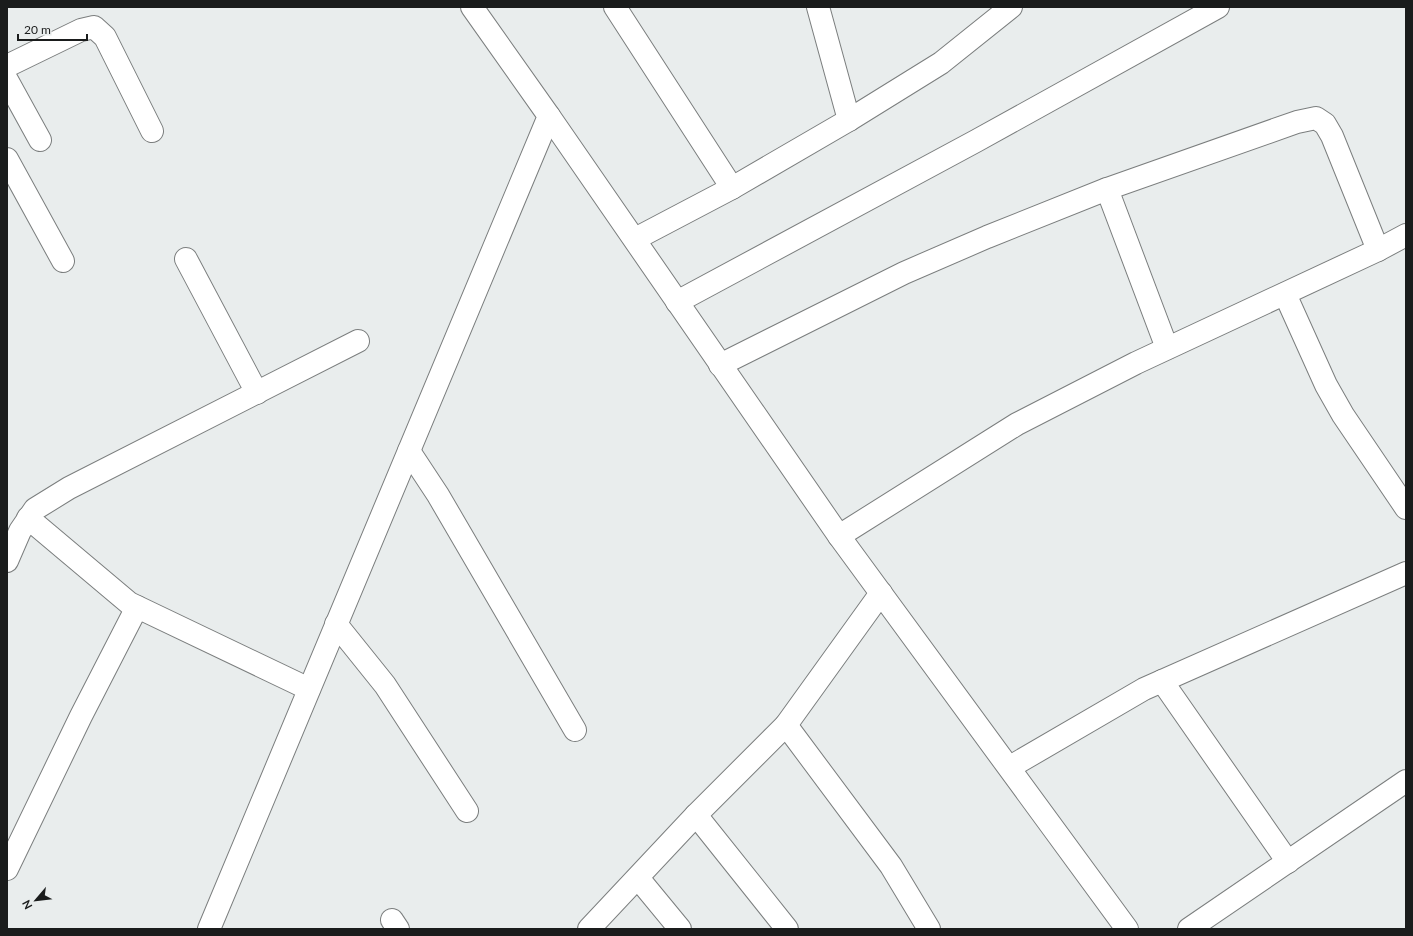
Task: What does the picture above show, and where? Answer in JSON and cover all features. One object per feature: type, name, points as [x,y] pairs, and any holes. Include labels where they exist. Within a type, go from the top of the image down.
[{"type":"street","points":[[472,7],[635,239],[720,365],[839,536],[1010,767],[1127,929]]},
{"type":"street","points":[[615,7],[732,188]]},
{"type":"street","points":[[818,7],[849,120]]},
{"type":"street","points":[[635,239],[732,188],[849,120],[941,63],[1011,7]]},
{"type":"street","points":[[677,302],[969,145],[1218,7]]},
{"type":"street","points":[[7,66],[81,30],[94,27],[105,36],[152,130]]},
{"type":"street","points":[[7,80],[40,140]]},
{"type":"street","points":[[209,929],[549,116]]},
{"type":"street","points":[[720,365],[904,272],[1107,189],[1297,122],[1316,118],[1325,124],[1332,136],[1378,250]]},
{"type":"street","points":[[7,159],[63,261]]},
{"type":"street","points":[[1107,189],[1167,348]]},
{"type":"street","points":[[839,536],[1017,424],[1167,348],[1285,294],[1378,250],[1406,235]]},
{"type":"street","points":[[186,259],[257,392]]},
{"type":"street","points":[[1285,294],[1326,385],[1342,415],[1406,508]]},
{"type":"street","points":[[7,561],[28,518],[35,509],[69,488],[358,341]]},
{"type":"street","points":[[409,451],[438,495],[575,730]]},
{"type":"street","points":[[28,518],[116,594],[129,603],[309,689]]},
{"type":"street","points":[[1010,767],[1144,690],[1406,573]]},
{"type":"street","points":[[589,929],[696,815],[786,724],[881,593]]},
{"type":"street","points":[[7,869],[81,716],[137,607]]},
{"type":"street","points":[[336,624],[385,684],[467,811]]},
{"type":"street","points":[[1162,682],[1288,862]]},
{"type":"street","points":[[786,724],[890,866],[929,929]]},
{"type":"street","points":[[1189,929],[1406,781]]},
{"type":"street","points":[[696,815],[787,929]]},
{"type":"street","points":[[638,878],[680,929]]}]
